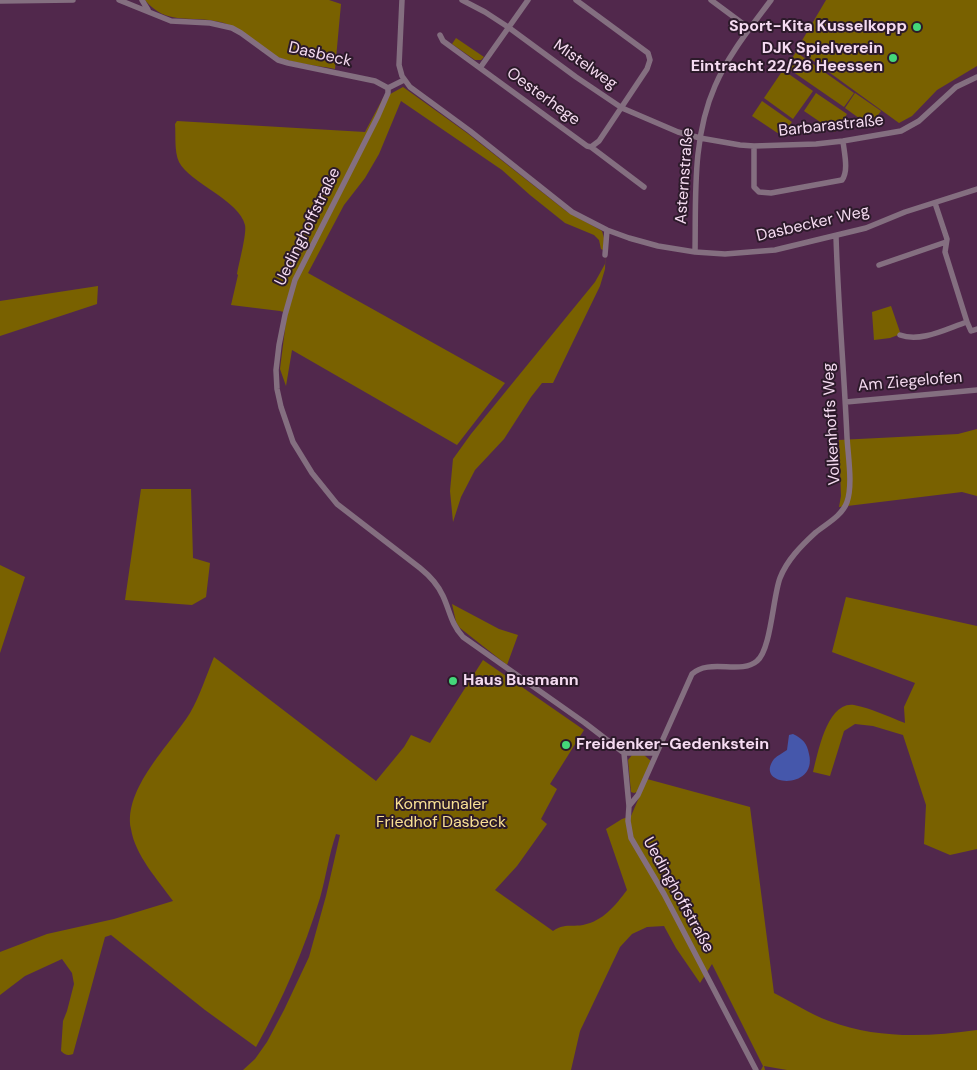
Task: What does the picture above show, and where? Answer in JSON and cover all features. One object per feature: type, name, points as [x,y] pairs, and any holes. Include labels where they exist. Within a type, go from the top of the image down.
[{"type":"street","points":[[0,1],[73,0]]},
{"type":"street","name":"Dasbeck","points":[[119,0],[148,10],[171,21],[220,24],[241,32],[278,60],[376,81],[388,88]]},
{"type":"street","points":[[142,0],[148,10]]},
{"type":"street","points":[[388,88],[404,80],[399,65],[402,0]]},
{"type":"street","name":"Mistelweg","points":[[462,0],[508,27],[622,108],[664,127],[700,138]]},
{"type":"street","points":[[480,68],[528,0]]},
{"type":"street","points":[[576,0],[648,53],[650,57],[649,64],[622,108],[599,141],[591,147]]},
{"type":"street","points":[[711,0],[750,29]]},
{"type":"street","name":"Asternstraße","points":[[695,252],[696,173],[703,120],[715,85],[750,29],[772,0]]},
{"type":"street","name":"Oesterhege","points":[[440,35],[443,41],[644,187]]},
{"type":"street","name":"Barbarastraße","points":[[700,138],[754,146],[843,141],[901,131],[919,121],[956,87],[977,77]]},
{"type":"street","name":"Dasbecker Weg","points":[[404,80],[416,93],[470,131],[578,216],[607,230],[658,246],[695,252],[725,254],[775,250],[866,228],[905,212],[977,189]]},
{"type":"street","name":"Uedinghoffstraße","points":[[388,88],[388,93],[378,116],[295,280],[285,316],[276,370],[277,389],[293,442],[312,473],[337,504],[432,579],[444,598],[453,625],[463,637],[524,682],[585,723],[624,753],[629,806],[628,821],[631,838],[664,894],[756,1070]]},
{"type":"street","points":[[754,146],[754,187],[760,192],[771,193],[842,180],[846,172],[843,141]]},
{"type":"street","points":[[935,203],[946,242],[945,252],[967,322],[971,331],[977,329]]},
{"type":"street","points":[[605,255],[607,230]]},
{"type":"street","name":"Volkenhoffs Weg","points":[[656,753],[689,680],[697,670],[705,667],[752,664],[759,660],[765,648],[779,581],[784,569],[803,545],[841,512],[845,506],[849,493],[849,482],[836,236]]},
{"type":"street","points":[[879,265],[946,242]]},
{"type":"street","points":[[900,335],[909,338],[922,336],[967,322]]},
{"type":"street","name":"Am Ziegelofen","points":[[846,402],[977,390]]},
{"type":"street","points":[[624,753],[656,753],[638,796],[629,806]]},
{"type":"green space","points":[[145,0],[329,0],[341,4],[335,69],[282,59],[268,52],[228,24],[209,20],[170,17],[153,8]]},
{"type":"green space","name":"DJK Spielverein Eintracht 22/26 Heessen","points":[[826,0],[977,0],[977,66],[937,90],[912,116],[899,123],[797,49]]},
{"type":"green space","points":[[456,38],[484,57],[481,60],[475,60],[452,44]]},
{"type":"green space","points":[[796,52],[854,93],[844,107],[786,67]]},
{"type":"green space","points":[[783,70],[813,91],[793,119],[764,98]]},
{"type":"green space","points":[[403,87],[467,133],[566,211],[602,231],[604,238],[603,250],[599,240],[594,235],[565,223],[502,170],[401,101],[379,154],[365,178],[344,205],[308,273],[505,383],[457,445],[292,350],[286,386],[280,369],[287,313],[231,305],[238,275],[245,225],[241,216],[234,208],[185,169],[179,162],[176,153],[175,124],[177,121],[365,132],[383,98]]},
{"type":"green space","points":[[816,93],[847,114],[835,132],[804,111]]},
{"type":"green space","points":[[855,93],[881,111],[870,126],[845,108]]},
{"type":"green space","points":[[762,101],[792,122],[782,136],[752,116]]},
{"type":"green space","points":[[606,241],[605,269],[600,286],[553,383],[542,383],[504,439],[475,470],[461,497],[453,522],[450,491],[453,459],[471,434],[595,282],[605,264]]},
{"type":"green space","points":[[98,286],[97,304],[0,336],[0,301]]},
{"type":"green space","points":[[891,306],[900,332],[898,335],[890,338],[874,340],[872,312]]},
{"type":"green space","points":[[977,429],[977,496],[962,492],[839,507],[841,496],[839,440],[958,434]]},
{"type":"green space","points":[[141,489],[191,489],[193,558],[210,563],[206,597],[192,605],[125,600]]},
{"type":"green space","points":[[0,565],[25,577],[0,653]]},
{"type":"green space","points":[[846,597],[977,626],[977,849],[950,855],[924,844],[926,805],[903,735],[873,726],[855,724],[844,731],[830,776],[813,772],[825,730],[830,719],[837,711],[845,706],[860,706],[905,723],[904,707],[915,683],[832,652]]},
{"type":"green space","points":[[452,604],[499,629],[518,635],[507,665],[460,628],[456,622]]},
{"type":"green space","name":"Kommunaler Friedhof Dasbeck","points":[[214,657],[376,781],[404,747],[411,735],[430,743],[483,660],[584,730],[550,784],[557,789],[541,819],[547,824],[517,866],[495,890],[553,931],[564,926],[590,923],[608,912],[627,890],[606,829],[631,816],[647,779],[750,807],[774,993],[829,1021],[865,1031],[884,1034],[921,1035],[977,1030],[977,1070],[787,1070],[764,1066],[765,1070],[761,1070],[763,1066],[712,964],[700,983],[676,948],[664,926],[647,927],[632,934],[620,947],[580,1031],[571,1070],[243,1070],[255,1059],[267,1042],[309,957],[340,835],[336,834],[320,898],[307,936],[284,992],[256,1047],[205,1010],[111,935],[105,937],[73,1054],[65,1054],[61,1051],[63,1021],[74,984],[72,973],[62,959],[25,976],[0,995],[0,952],[47,934],[114,919],[173,901],[148,867],[137,848],[133,839],[130,814],[141,783],[194,706]]},
{"type":"green space","points":[[632,755],[644,755],[651,761],[637,792],[634,793],[631,792],[628,760]]},
{"type":"water","points":[[793,734],[806,744],[809,754],[809,766],[804,774],[796,779],[787,781],[778,779],[772,775],[770,768],[774,759],[787,750],[789,735]]},
{"type":"place","name":"Sport-Kita Kusselkopp","points":[[917,27]]},
{"type":"place","name":"DJK Spielverein Eintracht 22/26 Heessen","points":[[893,58]]},
{"type":"place","name":"Haus Busmann","points":[[453,681]]},
{"type":"place","name":"Freidenker-Gedenkstein","points":[[566,745]]}]
